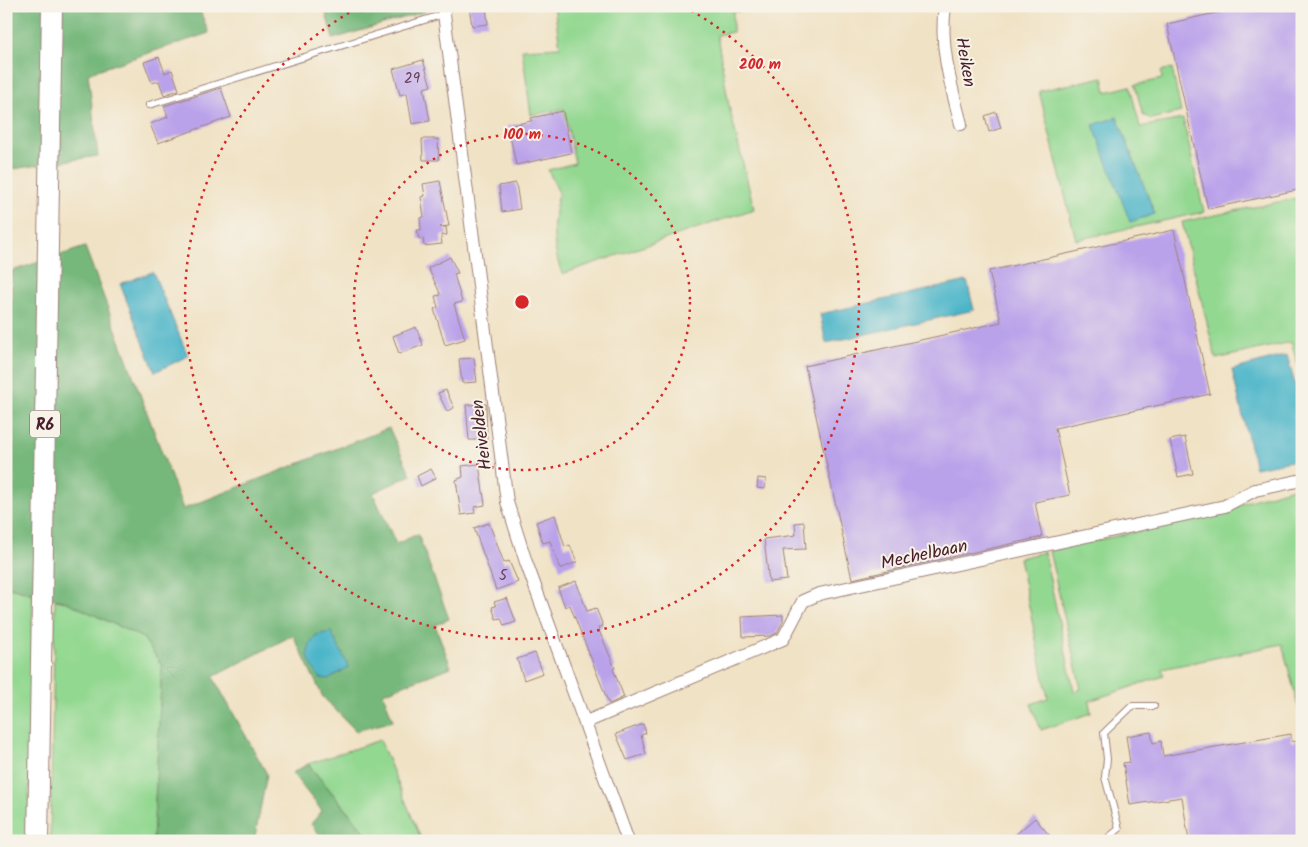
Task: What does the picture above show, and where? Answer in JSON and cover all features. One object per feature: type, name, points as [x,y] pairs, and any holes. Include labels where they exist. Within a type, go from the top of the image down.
[{"type":"main road","name":"R6","points":[[38,841],[52,6]]},
{"type":"street","name":"Heiken","points":[[945,6],[942,26],[952,90],[961,124]]},
{"type":"street","name":"Heivelden","points":[[444,10],[507,502],[526,562],[628,841]]},
{"type":"street","name":"Mechelbaan","points":[[586,722],[783,639],[803,601],[819,594],[1225,506],[1255,490],[1302,480]]},
{"type":"lane","points":[[149,105],[444,10]]},
{"type":"lane","points":[[1104,841],[1119,829],[1105,778],[1107,759],[1104,733],[1132,706],[1154,706]]},
{"type":"green space","points":[[6,6],[198,6],[209,33],[88,73],[98,156],[6,170]]},
{"type":"green space","points":[[324,6],[358,6],[360,15],[392,6],[425,6],[426,11],[333,39]]},
{"type":"green space","points":[[358,6],[392,6],[360,15]]},
{"type":"green space","points":[[554,6],[783,6],[733,12],[733,32],[717,35],[729,106],[754,209],[562,274],[556,254],[554,234],[556,204],[559,193],[548,170],[575,163],[564,109],[531,115],[522,49],[560,47]]},
{"type":"green space","points":[[1172,68],[1181,112],[1151,119],[1143,115],[1135,85],[1162,79],[1161,71]]},
{"type":"green space","points":[[1103,77],[1106,92],[1130,86],[1140,127],[1183,119],[1204,212],[1076,240],[1039,91]]},
{"type":"green space","points":[[1302,197],[1302,379],[1291,342],[1216,359],[1182,222]]},
{"type":"green space","points":[[85,247],[183,509],[389,428],[411,475],[373,493],[396,544],[418,534],[449,619],[435,625],[451,667],[383,693],[393,721],[356,731],[323,697],[293,635],[213,677],[267,774],[254,841],[153,841],[162,665],[143,638],[67,602],[6,586],[6,459],[8,458],[12,271]]},
{"type":"green space","points":[[1302,485],[1302,721],[1282,644],[1162,669],[1164,676],[1089,701],[1091,713],[1041,730],[1031,704],[1048,698],[1019,558],[1044,552],[1074,691],[1081,689],[1049,551],[1220,513],[1249,501]]},
{"type":"green space","points":[[6,586],[33,594],[28,841],[6,841]]},
{"type":"green space","points":[[55,600],[67,602],[143,638],[162,665],[153,841],[50,841]]},
{"type":"green space","points":[[380,740],[422,841],[373,841],[308,764]]},
{"type":"green space","points":[[308,764],[372,841],[325,841],[311,824],[322,811],[292,773]]},
{"type":"water","points":[[1117,117],[1155,214],[1130,222],[1093,125]]},
{"type":"water","points":[[153,272],[188,356],[155,372],[120,284]]},
{"type":"water","points":[[967,281],[974,310],[826,343],[820,314]]},
{"type":"water","points":[[1287,355],[1302,410],[1302,459],[1255,468],[1232,370]]},
{"type":"water","points":[[331,632],[349,667],[329,679],[320,678],[308,657],[309,647],[316,635]]},
{"type":"building","points":[[469,6],[486,6],[488,24],[472,26]]},
{"type":"building","points":[[1246,6],[1302,6],[1302,189],[1208,209],[1167,24]]},
{"type":"building","points":[[159,57],[165,73],[172,70],[179,90],[164,95],[159,81],[152,83],[144,62]]},
{"type":"building","points":[[423,60],[431,86],[424,88],[430,121],[412,124],[407,93],[400,95],[393,69]]},
{"type":"building","points":[[221,88],[231,117],[158,143],[150,124],[168,117],[164,106]]},
{"type":"building","points":[[563,111],[571,153],[516,165],[508,126],[531,121],[531,118]]},
{"type":"building","points":[[996,112],[1001,128],[989,132],[985,116]]},
{"type":"building","points":[[422,139],[438,139],[439,160],[423,160]]},
{"type":"building","points":[[440,181],[449,226],[440,227],[446,227],[447,235],[441,235],[442,244],[424,246],[423,238],[419,239],[417,230],[421,230],[420,218],[424,217],[421,197],[425,196],[423,184]]},
{"type":"building","points":[[516,183],[520,209],[502,212],[499,186]]},
{"type":"building","points":[[1174,230],[1210,394],[1055,428],[1070,495],[1035,502],[1042,537],[852,579],[805,366],[1001,322],[989,271]]},
{"type":"building","points":[[450,257],[458,273],[454,274],[462,302],[454,304],[465,339],[445,345],[434,309],[438,307],[435,296],[441,295],[428,268]]},
{"type":"building","points":[[416,327],[423,345],[399,354],[393,336]]},
{"type":"building","points":[[474,358],[477,382],[462,383],[459,359]]},
{"type":"building","points":[[446,390],[454,408],[447,411],[438,393]]},
{"type":"building","points":[[486,404],[487,440],[469,440],[466,405]]},
{"type":"building","points":[[1185,437],[1193,474],[1178,477],[1170,440]]},
{"type":"building","points":[[479,464],[485,505],[474,507],[475,513],[461,515],[456,480],[463,477],[462,466]]},
{"type":"building","points":[[431,469],[436,478],[421,486],[417,476]]},
{"type":"building","points":[[758,478],[766,479],[765,489],[757,488]]},
{"type":"building","points":[[555,515],[565,547],[570,545],[577,562],[560,569],[550,541],[543,543],[536,522]]},
{"type":"building","points":[[804,522],[806,549],[783,550],[787,580],[769,582],[764,539],[796,535],[795,523]]},
{"type":"building","points":[[489,523],[504,563],[509,561],[518,582],[496,590],[474,528]]},
{"type":"building","points":[[576,581],[587,611],[596,608],[603,626],[598,628],[615,668],[613,669],[624,697],[609,704],[570,605],[565,607],[558,588]]},
{"type":"building","points":[[507,598],[516,622],[504,626],[501,618],[496,619],[492,607],[496,606],[494,602]]},
{"type":"building","points":[[783,615],[783,621],[777,633],[770,636],[743,637],[742,617]]},
{"type":"building","points":[[535,653],[543,673],[524,680],[517,659]]},
{"type":"building","points":[[643,724],[646,733],[641,735],[646,754],[627,760],[616,734]]},
{"type":"building","points":[[1151,732],[1153,743],[1161,741],[1163,756],[1291,734],[1292,742],[1302,740],[1302,841],[1189,841],[1182,797],[1130,805],[1123,763],[1130,762],[1126,736]]},
{"type":"building","points":[[1035,818],[1054,841],[1008,841]]}]
